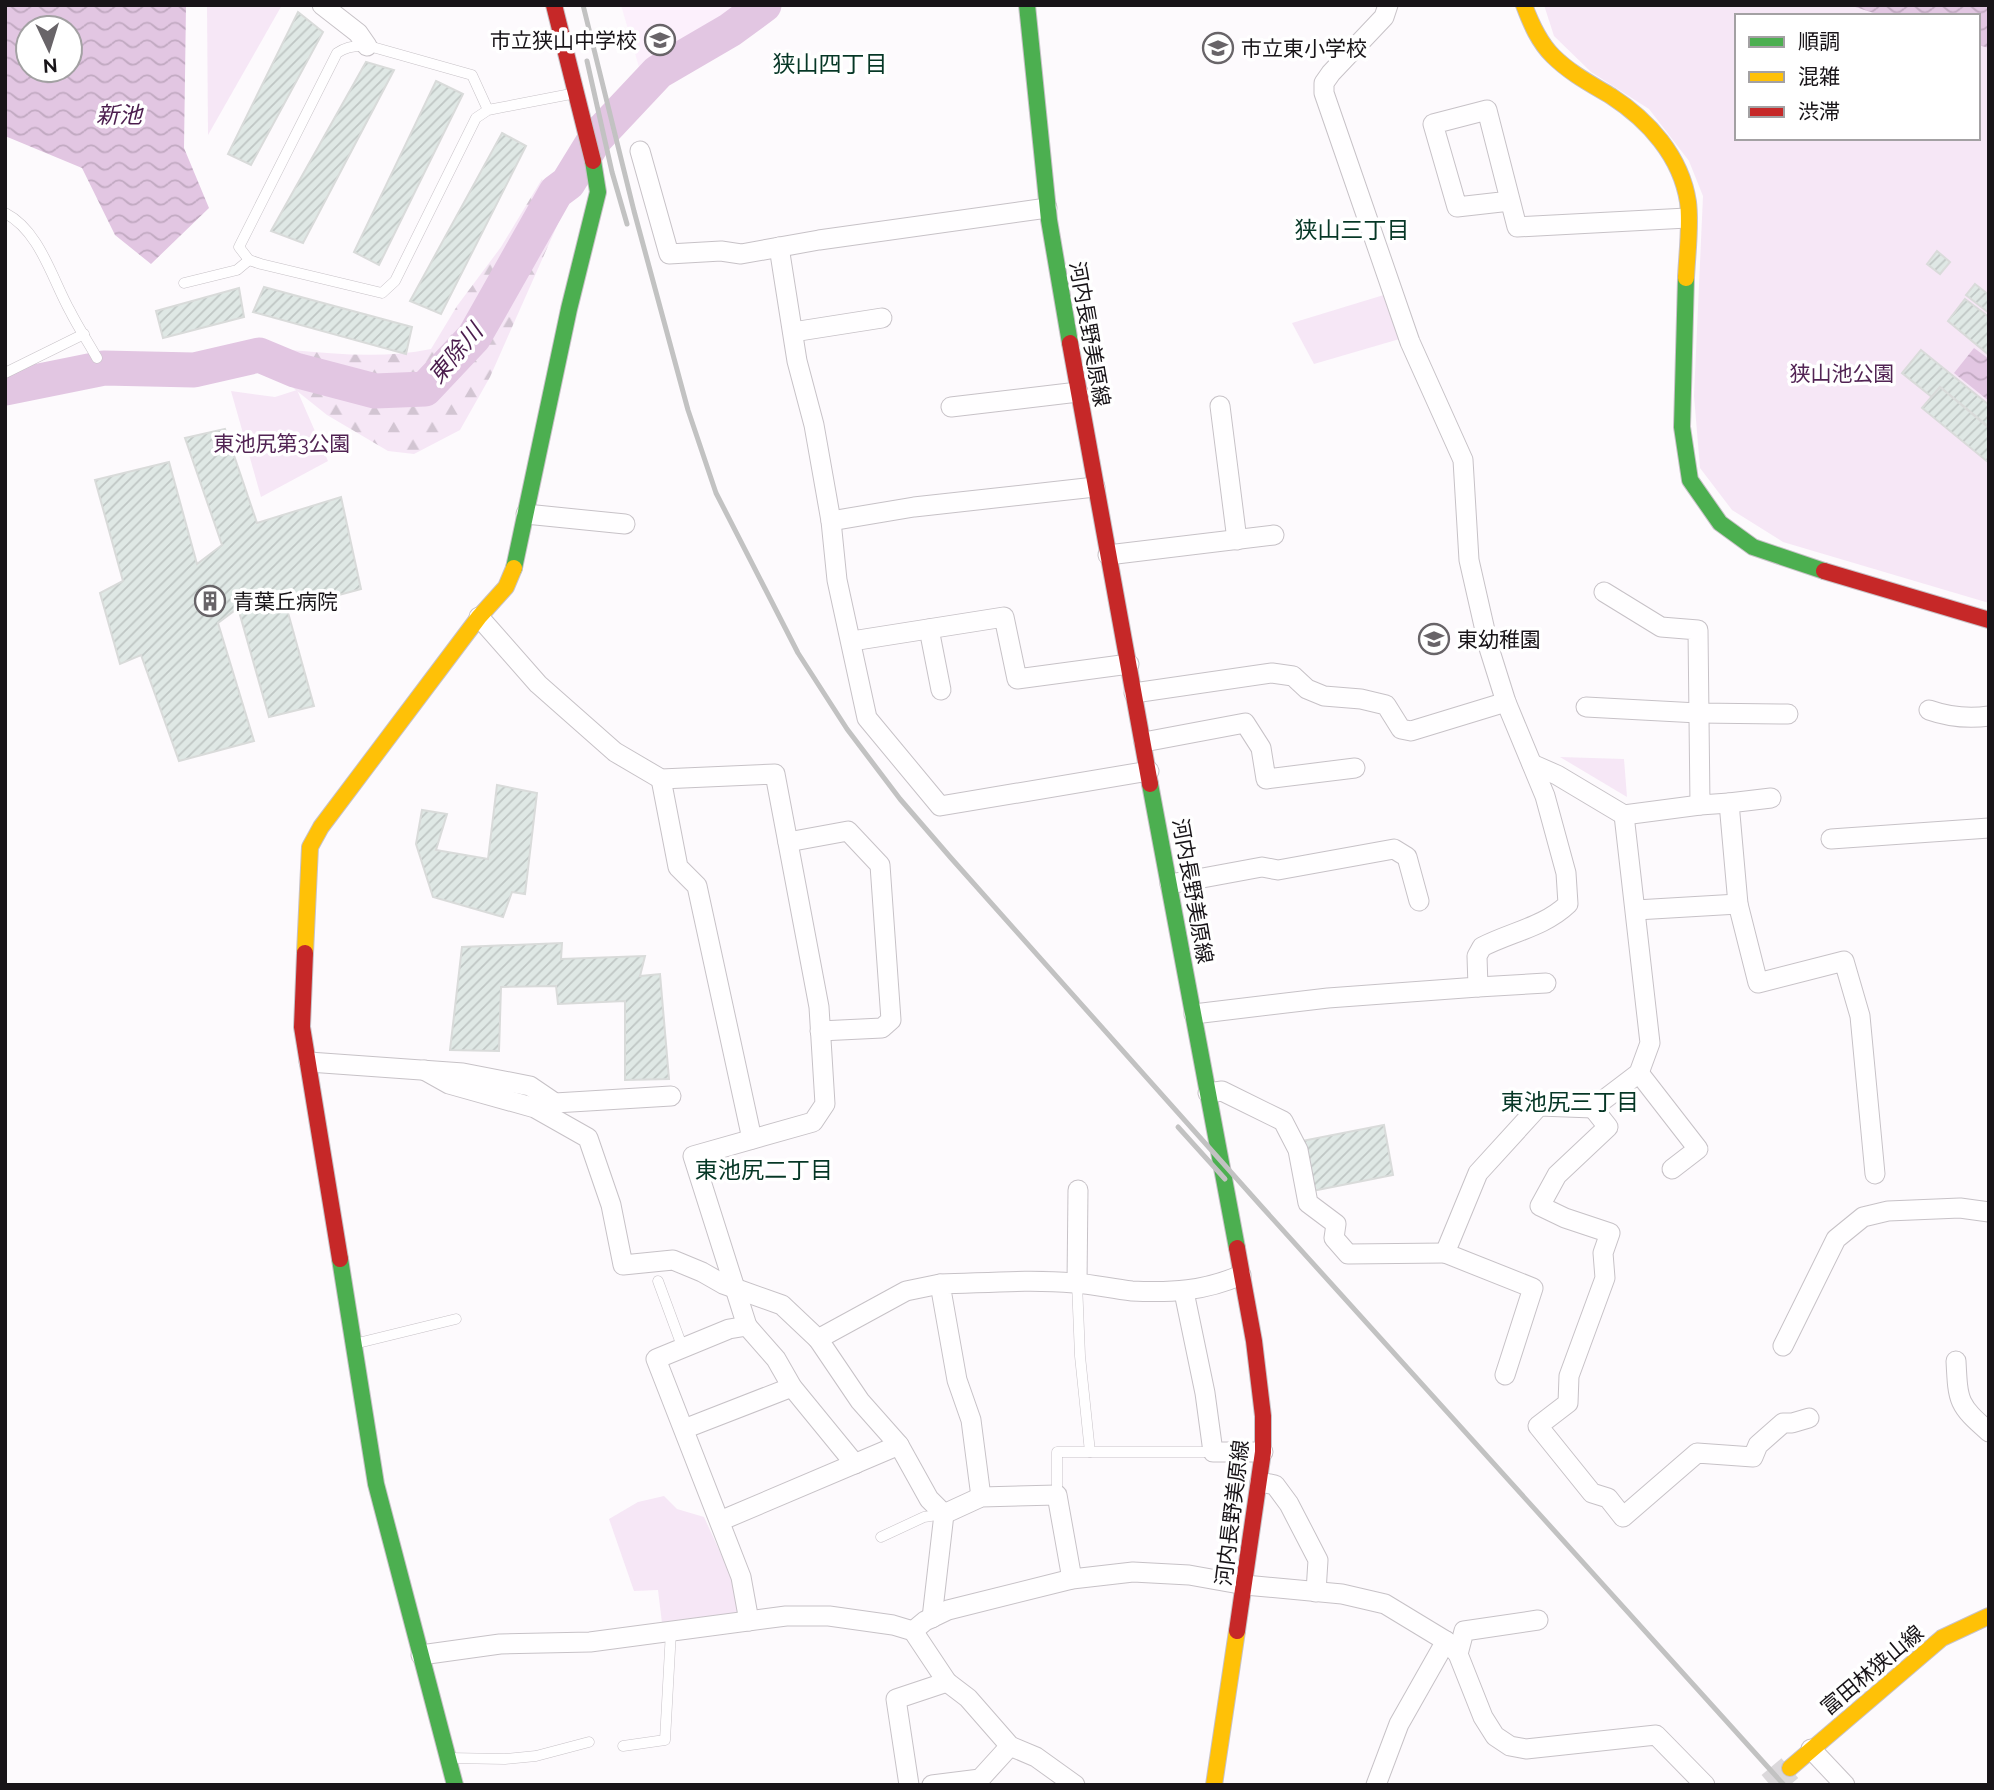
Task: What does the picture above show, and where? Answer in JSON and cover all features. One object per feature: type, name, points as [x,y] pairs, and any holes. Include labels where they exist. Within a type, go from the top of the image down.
[{"type":"street","points":[[451,1771],[376,1484],[301,1018],[310,847],[321,827],[479,617],[506,587],[512,575],[569,309],[598,192],[595,166],[554,5]]},
{"type":"street","name":"河内長野美原線","points":[[1027,5],[1047,208],[1095,487],[1254,1341],[1263,1416],[1260,1482],[1214,1785]]},
{"type":"street","points":[[1388,5],[1384,17],[1331,73],[1324,83],[1324,93],[1410,342],[1463,460],[1469,560],[1489,648],[1506,702],[1545,796],[1566,873],[1568,904],[1558,913],[1531,928],[1482,947],[1477,956],[1478,986]]},
{"type":"street","points":[[1524,5],[1529,21],[1547,52],[1587,83],[1630,109],[1653,130],[1682,177],[1688,203],[1682,427],[1690,480],[1720,523],[1752,547],[1776,556],[1989,620]]},
{"type":"street","points":[[332,9],[358,33],[367,46]]},
{"type":"street","points":[[1510,201],[1457,207],[1433,124],[1487,110],[1517,227],[1687,218]]},
{"type":"street","points":[[640,151],[669,254],[721,251],[741,254],[1047,208]]},
{"type":"street","points":[[779,247],[802,383],[814,425],[831,521],[837,580],[867,718],[940,806],[1149,771]]},
{"type":"street","points":[[793,332],[882,318]]},
{"type":"street","points":[[951,407],[1079,392]]},
{"type":"street","points":[[1220,406],[1237,540]]},
{"type":"street","points":[[831,521],[914,507],[1095,487]]},
{"type":"street","points":[[526,514],[625,524]]},
{"type":"street","points":[[1108,555],[1274,535]]},
{"type":"street","points":[[1604,592],[1661,627],[1698,630],[1700,805]]},
{"type":"street","points":[[479,617],[547,692],[615,752],[662,779],[775,774],[819,1007],[825,1104],[813,1122],[693,1156],[747,1326],[776,1359],[792,1387],[855,1464]]},
{"type":"street","points":[[852,641],[1004,617],[1017,679],[1129,664]]},
{"type":"street","points":[[929,629],[941,690]]},
{"type":"street","points":[[1134,693],[1272,673],[1293,676],[1307,689],[1324,696],[1360,699],[1386,705],[1401,729],[1411,731],[1506,702]]},
{"type":"street","points":[[1586,707],[1787,714]]},
{"type":"street","points":[[1929,710],[1942,715],[1962,717],[1989,716]]},
{"type":"street","points":[[1144,742],[1245,723],[1261,748],[1266,779],[1355,768]]},
{"type":"street","points":[[1532,764],[1557,775],[1624,815],[1771,798]]},
{"type":"street","points":[[662,779],[678,867],[697,886],[752,1139]]},
{"type":"street","points":[[1729,803],[1738,904],[1758,984],[1844,961],[1860,1016],[1875,1174]]},
{"type":"street","points":[[1445,1253],[1478,1173],[1539,1106],[1593,1108],[1639,1073],[1650,1043],[1624,815]]},
{"type":"street","points":[[1831,839],[1989,828]]},
{"type":"street","points":[[788,842],[848,831],[880,865],[891,1020],[882,1028],[820,1031]]},
{"type":"street","points":[[1170,884],[1262,867],[1278,870],[1394,849],[1407,857],[1419,901]]},
{"type":"street","points":[[1636,910],[1738,904]]},
{"type":"street","points":[[1194,1014],[1328,998],[1546,983]]},
{"type":"street","points":[[309,1062],[463,1073],[530,1086],[555,1103],[671,1096]]},
{"type":"street","points":[[424,1070],[449,1084],[535,1108],[588,1138],[611,1205],[623,1265],[673,1260],[735,1289],[782,1305],[818,1339],[860,1401],[898,1445],[929,1499],[944,1514]]},
{"type":"street","points":[[1639,1073],[1698,1149],[1672,1169]]},
{"type":"street","points":[[1208,1093],[1222,1091],[1283,1121],[1298,1150],[1308,1203],[1336,1224],[1334,1238],[1348,1254],[1445,1253],[1533,1288],[1505,1375]]},
{"type":"street","points":[[1593,1108],[1608,1128],[1557,1175],[1540,1206],[1565,1218],[1610,1233],[1603,1253],[1605,1278],[1569,1376],[1568,1403],[1538,1426],[1592,1493],[1608,1498],[1623,1517],[1698,1453],[1752,1457],[1759,1445],[1783,1423],[1810,1418]]},
{"type":"street","points":[[1077,1283],[1078,1189]]},
{"type":"street","points":[[1783,1346],[1836,1239],[1863,1217],[1900,1210],[1960,1208],[1989,1212]]},
{"type":"street","points":[[818,1339],[906,1291],[940,1284],[1033,1281],[1077,1283],[1130,1291],[1184,1292],[1220,1285],[1241,1275]]},
{"type":"street","points":[[940,1284],[957,1380],[971,1420],[981,1497]]},
{"type":"street","points":[[1184,1292],[1205,1393],[1213,1452],[1263,1452]]},
{"type":"street","points":[[747,1326],[729,1329],[682,1346],[656,1359],[741,1577],[749,1621]]},
{"type":"street","points":[[1956,1361],[1958,1392],[1965,1411],[1989,1432]]},
{"type":"street","points":[[684,1429],[792,1387]]},
{"type":"street","points":[[720,1521],[898,1445]]},
{"type":"street","points":[[1260,1482],[1275,1485],[1318,1560],[1316,1592]]},
{"type":"street","points":[[944,1514],[981,1497],[1057,1495],[1072,1578]]},
{"type":"street","points":[[932,1618],[944,1514]]},
{"type":"street","points":[[913,1631],[948,1610],[1072,1578],[1133,1572],[1189,1575],[1245,1585],[1342,1594],[1385,1604],[1452,1648],[1483,1717],[1495,1736],[1510,1746],[1526,1749],[1656,1735],[1705,1785]]},
{"type":"street","points":[[421,1655],[500,1644],[590,1642],[786,1616],[829,1616],[893,1625],[913,1631],[947,1682],[968,1698],[1010,1746],[1036,1757],[1074,1785]]},
{"type":"street","name":"富田林狭山線","points":[[1790,1768],[1942,1638],[1989,1616]]},
{"type":"street","points":[[1376,1785],[1399,1724],[1464,1631],[1538,1620]]},
{"type":"street","points":[[909,1785],[896,1699],[947,1682]]},
{"type":"street","points":[[932,1785],[980,1779],[1010,1746]]},
{"type":"street","points":[[1811,1749],[1845,1785]]},
{"type":"lane","points":[[488,110],[472,75],[367,46],[353,45],[337,53],[239,247],[249,260],[382,293],[395,281],[477,118],[488,110],[576,92]]},
{"type":"lane","points":[[5,213],[24,227],[36,242],[70,312],[97,358]]},
{"type":"lane","points":[[184,282],[237,270],[249,260]]},
{"type":"lane","points":[[5,373],[84,334]]},
{"type":"lane","points":[[658,1281],[682,1346]]},
{"type":"lane","points":[[1077,1283],[1080,1356],[1090,1452]]},
{"type":"lane","points":[[354,1344],[456,1319]]},
{"type":"lane","points":[[1057,1495],[1057,1452],[1213,1452]]},
{"type":"lane","points":[[881,1536],[924,1517],[944,1514]]},
{"type":"lane","points":[[623,1746],[665,1740],[671,1631]]},
{"type":"lane","points":[[469,1785],[451,1771],[483,1757],[505,1759],[536,1756],[589,1742]]},
{"type":"shaded area","name":"市立狭山中学校","points":[[621,5],[739,5],[641,74]]},
{"type":"green space","points":[[207,5],[282,5],[208,135]]},
{"type":"green space","name":"狭山池公園","points":[[1544,5],[1989,5],[1989,603],[1783,542],[1732,510],[1700,468],[1694,396],[1703,196],[1689,161],[1649,109],[1591,72],[1554,36]]},
{"type":"green space","points":[[542,179],[560,219],[490,377],[460,430],[414,454],[388,451],[327,415],[277,375],[291,350],[378,355],[431,349],[457,306],[501,247]]},
{"type":"green space","points":[[1387,294],[1403,338],[1314,364],[1292,323]]},
{"type":"green space","name":"東池尻第3公園","points":[[297,390],[328,461],[261,497],[231,391],[275,397]]},
{"type":"green space","points":[[1560,757],[1624,759],[1627,797]]},
{"type":"green space","points":[[664,1496],[677,1509],[704,1517],[736,1587],[741,1615],[662,1623],[658,1590],[634,1591],[609,1519],[638,1502]]},
{"type":"water","name":"新池","points":[[5,5],[186,5],[184,148],[209,208],[151,264],[115,235],[82,168],[5,136]]},
{"type":"water","points":[[1849,5],[1989,5],[1989,48],[1980,46],[1980,14],[1877,14]]},
{"type":"water","points":[[1974,348],[1989,359],[1989,401],[1954,373]]},
{"type":"building","points":[[298,12],[323,32],[251,165],[228,154]]},
{"type":"building","points":[[366,62],[394,70],[303,243],[271,231]]},
{"type":"building","points":[[436,81],[463,94],[379,265],[354,252]]},
{"type":"building","points":[[502,133],[526,146],[441,314],[410,301]]},
{"type":"building","points":[[1937,251],[1950,262],[1940,274],[1927,264]]},
{"type":"building","points":[[1975,284],[1989,295],[1989,313],[1966,295]]},
{"type":"building","points":[[264,287],[412,327],[406,354],[253,312]]},
{"type":"building","points":[[239,288],[244,317],[163,338],[156,311]]},
{"type":"building","points":[[1965,299],[1989,317],[1989,355],[1948,321]]},
{"type":"building","points":[[1921,350],[1989,405],[1989,427],[1940,387],[1932,397],[1902,373]]},
{"type":"building","points":[[1940,387],[1989,428],[1989,463],[1922,408]]},
{"type":"building","name":"青葉丘病院","points":[[225,429],[257,523],[341,497],[361,589],[287,609],[314,706],[269,717],[238,608],[218,623],[254,741],[179,761],[141,655],[120,664],[100,593],[123,581],[95,480],[169,462],[197,564],[222,545],[185,438]]},
{"type":"building","points":[[497,785],[537,793],[525,894],[512,892],[503,917],[433,897],[416,844],[422,810],[447,814],[436,850],[488,859]]},
{"type":"building","points":[[562,943],[561,959],[645,956],[640,976],[660,974],[669,1079],[625,1080],[625,1001],[558,1004],[556,986],[501,987],[499,1051],[450,1050],[462,947]]},
{"type":"building","points":[[1384,1125],[1393,1175],[1312,1191],[1302,1141]]},
{"type":"waterway","name":"東除川","points":[[5,388],[104,368],[194,370],[259,355],[295,370],[375,391],[425,389],[474,337],[556,192],[568,183],[595,139],[658,72],[730,30],[764,5]]},
{"type":"tunnel","points":[[1770,1785],[1790,1768]]},
{"type":"railway","points":[[583,5],[634,211],[688,410],[716,493],[798,653],[847,729],[900,799],[951,858],[1784,1785]]},
{"type":"railway","points":[[587,61],[612,172],[627,224]]},
{"type":"railway","points":[[1178,1127],[1225,1179]]},
{"type":"traffic: fast","points":[[1027,5],[1049,220],[1070,343]]},
{"type":"traffic: fast","points":[[514,568],[569,309],[598,192],[593,161]]},
{"type":"traffic: fast","points":[[1686,278],[1682,427],[1690,480],[1720,523],[1753,547],[1824,571]]},
{"type":"traffic: fast","points":[[1150,784],[1237,1248]]},
{"type":"traffic: fast","points":[[340,1259],[376,1484],[455,1785]]},
{"type":"traffic: slow","points":[[1524,5],[1536,32],[1553,56],[1638,116],[1670,155],[1678,169],[1688,202],[1686,278]]},
{"type":"traffic: slow","points":[[305,953],[310,847],[321,827],[479,617],[506,587],[514,568]]},
{"type":"traffic: slow","points":[[1790,1768],[1942,1638],[1989,1616]]},
{"type":"traffic: slow","points":[[1214,1785],[1237,1631]]},
{"type":"traffic: jam","points":[[554,5],[593,161]]},
{"type":"traffic: jam","points":[[1070,343],[1150,784]]},
{"type":"traffic: jam","points":[[1824,571],[1989,620]]},
{"type":"traffic: jam","points":[[305,953],[302,1027],[340,1259]]},
{"type":"traffic: jam","points":[[1237,1248],[1254,1341],[1263,1416],[1263,1452],[1237,1631]]},
{"type":"place","name":"市立狭山中学校","points":[[660,40]]},
{"type":"place","name":"市立東小学校","points":[[1218,48]]},
{"type":"place","name":"青葉丘病院","points":[[210,601]]},
{"type":"place","name":"東幼稚園","points":[[1434,639]]},
{"type":"district","name":"狭山四丁目","points":[[830,63]]},
{"type":"district","name":"狭山三丁目","points":[[1352,229]]},
{"type":"district","name":"東池尻三丁目","points":[[1570,1101]]},
{"type":"district","name":"東池尻二丁目","points":[[764,1169]]}]
